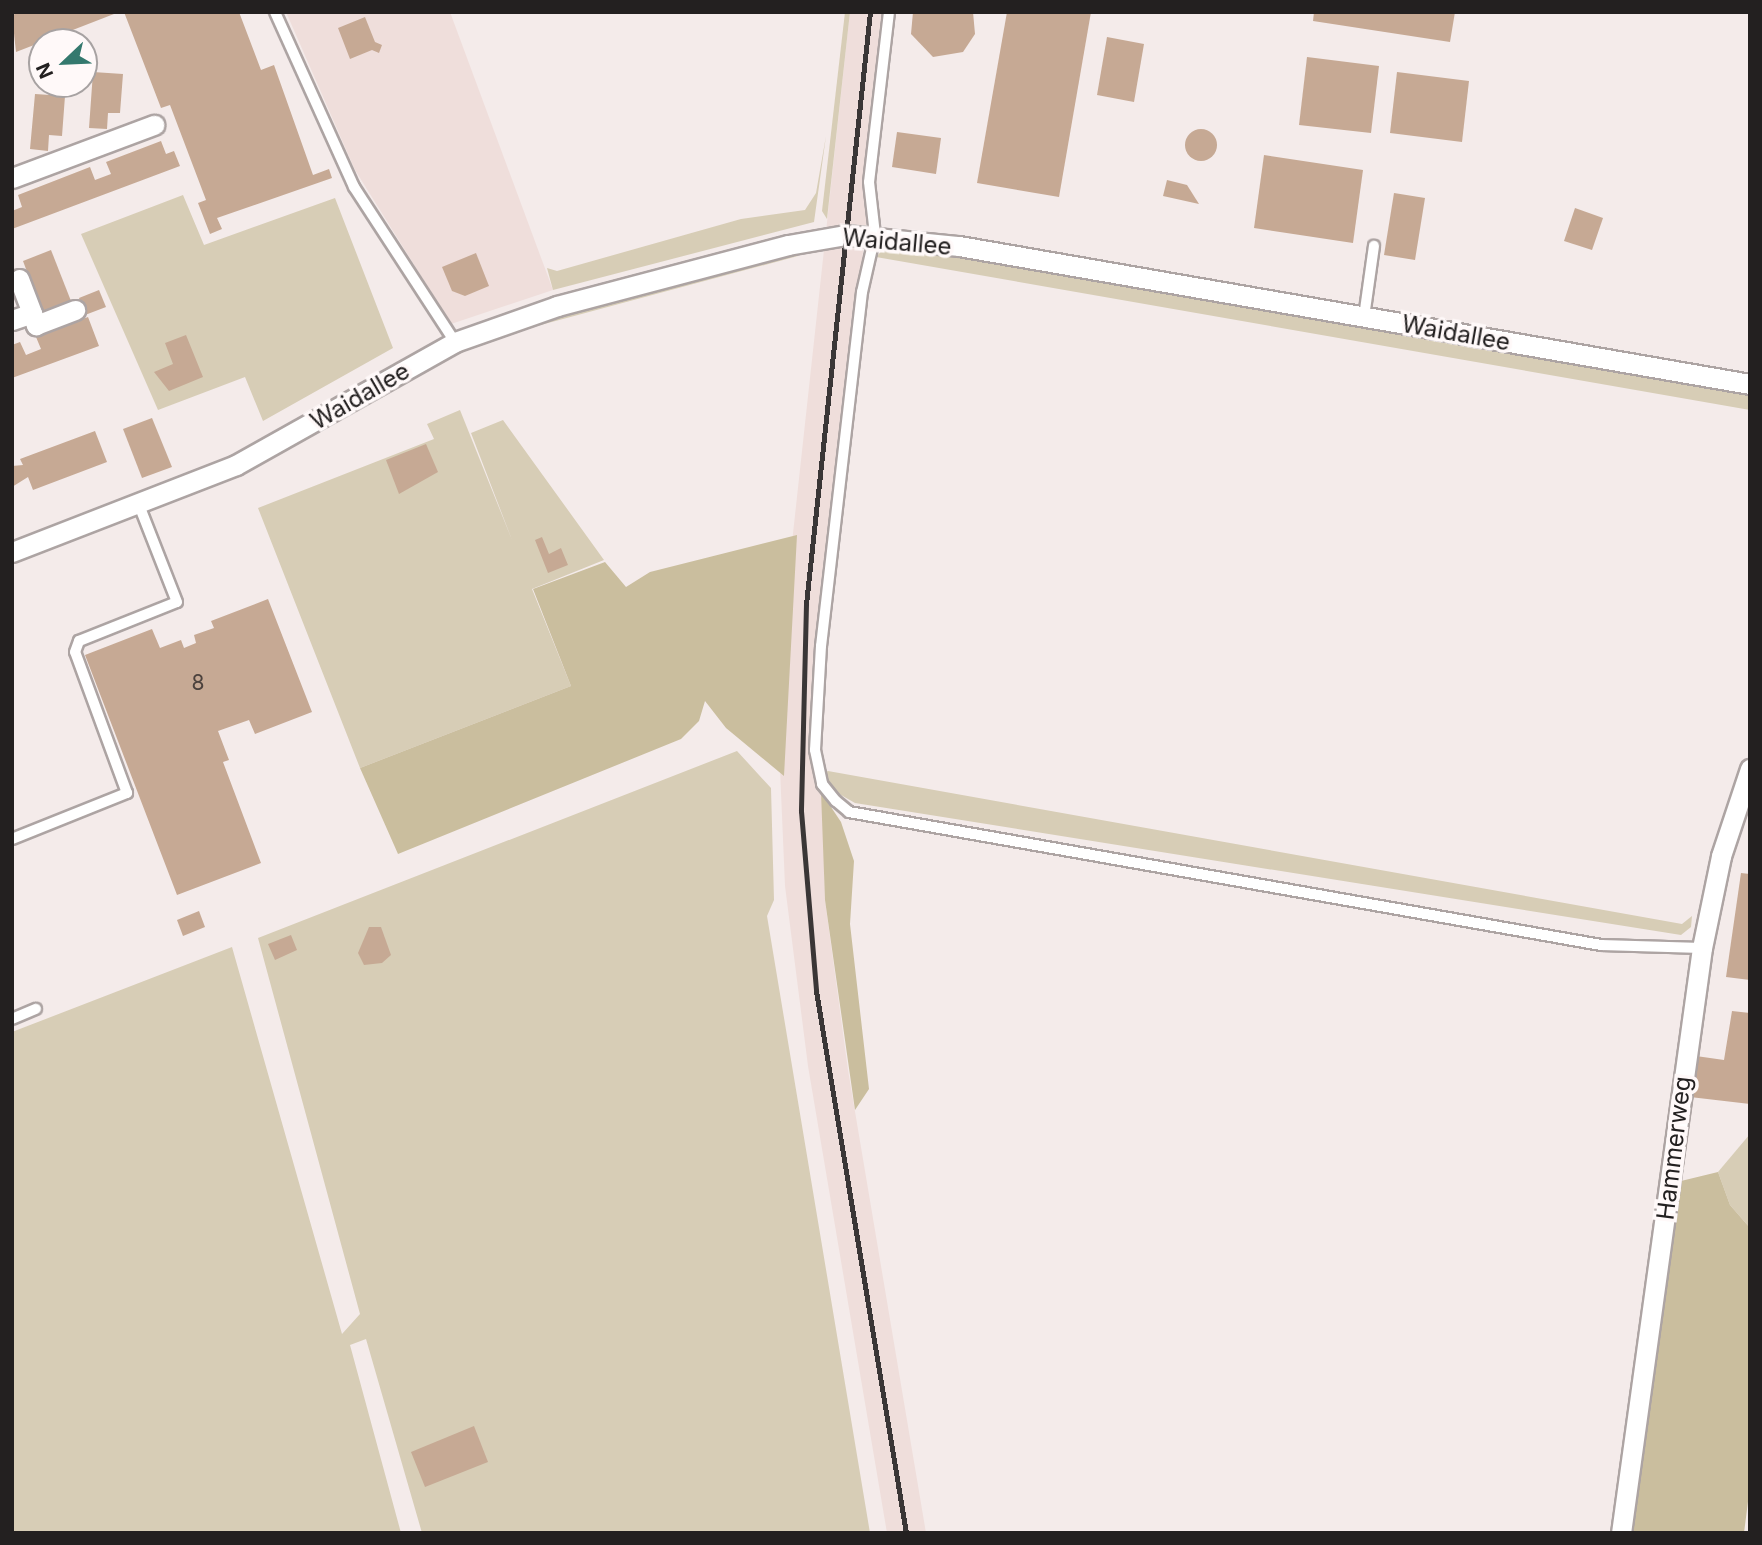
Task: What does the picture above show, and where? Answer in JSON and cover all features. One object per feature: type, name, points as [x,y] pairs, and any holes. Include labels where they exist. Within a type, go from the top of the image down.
[{"type":"street","points":[[12,178],[154,125]]},
{"type":"street","name":"Waidallee","points":[[12,552],[139,505],[236,465],[455,342],[557,306],[788,245],[875,235],[1750,384]]},
{"type":"street","points":[[19,279],[36,325],[75,310]]},
{"type":"street","points":[[12,320],[32,313]]},
{"type":"street","name":"Hammerweg","points":[[1621,1533],[1702,948],[1721,856],[1750,769]]},
{"type":"lane","points":[[275,12],[354,187],[455,342]]},
{"type":"lane","points":[[889,12],[869,182],[875,235],[856,333],[821,646],[816,750],[822,784],[836,801],[849,812],[1601,945],[1702,948]]},
{"type":"lane","points":[[1364,317],[1374,246]]},
{"type":"lane","points":[[12,839],[127,793],[79,666],[79,641],[177,603],[139,505]]},
{"type":"lane","points":[[12,1019],[36,1009]]},
{"type":"shaded area","points":[[286,12],[450,12],[553,290],[451,324],[355,170]]},
{"type":"shaded area","points":[[845,12],[850,12],[827,219],[822,211]]},
{"type":"shaded area","points":[[850,12],[889,12],[826,591],[820,687],[825,900],[848,1070],[926,1533],[887,1533],[808,1066],[785,886],[780,769],[789,570]]},
{"type":"shaded area","points":[[826,136],[814,222],[553,290],[547,268],[557,271],[741,219],[805,210],[816,193]]},
{"type":"shaded area","points":[[183,195],[204,245],[335,198],[393,348],[263,421],[245,377],[158,410],[81,234]]},
{"type":"shaded area","points":[[889,243],[1750,390],[1750,410],[876,257]]},
{"type":"shaded area","points":[[799,251],[798,256],[496,337],[498,333]]},
{"type":"shaded area","points":[[460,410],[512,540],[471,433],[503,420],[604,560],[532,589],[571,686],[360,768],[258,508],[434,439],[427,424]]},
{"type":"shaded area","points":[[797,535],[784,776],[726,728],[705,701],[699,721],[681,739],[398,854],[360,768],[571,686],[533,589],[605,562],[626,587],[650,572]]},
{"type":"shaded area","points":[[737,751],[771,788],[774,900],[767,916],[870,1533],[422,1533],[366,1339],[350,1345],[401,1533],[12,1533],[12,1032],[232,947],[342,1334],[360,1314],[258,938]]},
{"type":"shaded area","points":[[828,771],[1682,924],[1692,916],[1691,927],[1681,935],[855,803],[834,791],[824,773]]},
{"type":"shaded area","points":[[821,792],[841,822],[854,861],[850,924],[869,1089],[855,1110],[825,900]]},
{"type":"shaded area","points":[[1750,1134],[1750,1228],[1730,1205],[1718,1172]]},
{"type":"shaded area","points":[[1718,1172],[1730,1205],[1750,1228],[1750,1486],[1744,1533],[1631,1533],[1681,1181]]},
{"type":"building","points":[[21,12],[114,14],[78,28],[28,28],[28,47],[16,52],[12,15]]},
{"type":"building","points":[[124,12],[239,12],[261,70],[274,65],[313,175],[329,169],[332,178],[217,218],[222,229],[210,234],[198,203],[206,200],[170,105],[161,108]]},
{"type":"building","points":[[913,12],[973,12],[975,34],[963,52],[933,57],[911,34]]},
{"type":"building","points":[[1007,12],[1091,12],[1059,197],[977,183]]},
{"type":"building","points":[[1314,12],[1455,12],[1450,42],[1313,21]]},
{"type":"building","points":[[365,17],[375,42],[382,45],[379,53],[372,50],[350,59],[338,28]]},
{"type":"building","points":[[1107,37],[1144,44],[1134,102],[1097,95]]},
{"type":"building","points":[[1307,57],[1379,66],[1371,133],[1299,125]]},
{"type":"building","points":[[98,72],[123,74],[120,113],[108,113],[107,129],[89,128],[91,98],[98,98]]},
{"type":"building","points":[[1397,72],[1469,81],[1462,142],[1390,133]]},
{"type":"building","points":[[35,98],[65,98],[62,136],[49,135],[48,151],[30,149]]},
{"type":"building","points":[[1201,129],[1213,133],[1217,145],[1213,157],[1201,161],[1189,157],[1185,145],[1189,133]]},
{"type":"building","points":[[897,132],[941,138],[936,174],[892,167]]},
{"type":"building","points":[[161,141],[166,154],[174,151],[180,166],[12,229],[12,211],[22,207],[18,195],[90,167],[95,180],[111,174],[106,162]]},
{"type":"building","points":[[1264,155],[1363,170],[1353,243],[1254,228]]},
{"type":"building","points":[[1167,180],[1187,185],[1199,204],[1163,196]]},
{"type":"building","points":[[1394,193],[1425,198],[1415,260],[1384,255]]},
{"type":"building","points":[[1575,208],[1603,218],[1592,250],[1564,241]]},
{"type":"building","points":[[51,250],[71,301],[42,312],[23,261]]},
{"type":"building","points":[[476,253],[489,286],[465,296],[452,291],[442,267]]},
{"type":"building","points":[[99,290],[106,307],[85,315],[79,298]]},
{"type":"building","points":[[88,317],[99,346],[12,378],[12,345],[20,342],[26,355],[41,349],[36,337]]},
{"type":"building","points":[[186,335],[203,377],[169,391],[154,372],[173,364],[165,343]]},
{"type":"building","points":[[152,418],[172,467],[142,478],[123,429]]},
{"type":"building","points":[[95,431],[107,462],[33,490],[28,477],[12,487],[12,466],[23,465],[20,459]]},
{"type":"building","points":[[426,444],[438,472],[399,494],[386,460]]},
{"type":"building","points":[[542,537],[549,554],[561,548],[568,565],[548,573],[535,540]]},
{"type":"building","points":[[268,599],[312,712],[255,734],[249,720],[218,731],[229,760],[223,762],[261,863],[177,895],[85,655],[152,629],[160,648],[181,640],[184,648],[196,643],[194,635],[214,628],[211,621]]},
{"type":"building","points":[[1741,873],[1750,874],[1750,980],[1726,977]]},
{"type":"building","points":[[199,911],[205,927],[183,936],[177,920]]},
{"type":"building","points":[[369,927],[381,927],[391,955],[382,963],[364,965],[358,953]]},
{"type":"building","points":[[291,935],[297,950],[275,960],[268,944]]},
{"type":"building","points":[[1732,1011],[1750,1013],[1750,1104],[1690,1097],[1696,1056],[1724,1060]]},
{"type":"building","points":[[474,1426],[488,1462],[425,1487],[411,1452]]},
{"type":"railway","points":[[870,12],[806,604],[801,811],[816,991],[906,1533]]}]
